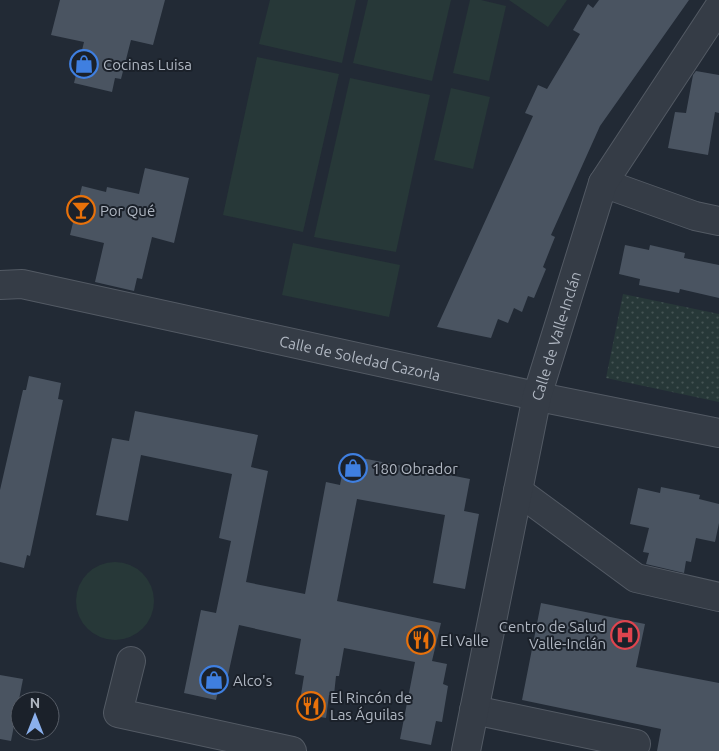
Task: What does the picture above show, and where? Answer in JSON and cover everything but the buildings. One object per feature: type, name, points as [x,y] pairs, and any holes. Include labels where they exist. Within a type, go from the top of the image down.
[{"type":"street","name":"Calle de Valle-Inclán","points":[[466,751],[537,396],[603,182],[719,7]]},
{"type":"street","points":[[603,182],[695,216],[719,221]]},
{"type":"street","name":"Calle de Soledad Cazorla","points":[[0,286],[22,284],[537,396],[719,433]]},
{"type":"street","points":[[518,491],[636,578],[719,597]]},
{"type":"street","points":[[131,661],[118,713],[292,751]]},
{"type":"street","points":[[474,710],[636,744]]},
{"type":"shaded area","points":[[270,0],[356,0],[342,63],[259,44]]},
{"type":"shaded area","points":[[368,0],[451,0],[432,81],[353,63]]},
{"type":"shaded area","points":[[470,0],[481,0],[506,6],[489,81],[453,73]]},
{"type":"shaded area","points":[[509,0],[567,0],[548,27]]},
{"type":"shaded area","points":[[257,57],[339,74],[303,232],[223,215]]},
{"type":"shaded area","points":[[350,78],[430,95],[396,252],[314,237]]},
{"type":"shaded area","points":[[451,88],[490,97],[473,169],[434,160]]},
{"type":"shaded area","points":[[293,243],[400,265],[389,317],[282,295]]},
{"type":"shaded area","points":[[623,294],[719,314],[719,402],[606,378]]},
{"type":"shaded area","points":[[107,562],[123,562],[137,568],[148,579],[154,593],[154,609],[148,623],[137,634],[123,640],[107,640],[93,634],[82,623],[76,609],[76,593],[82,579],[93,568]]},
{"type":"place","name":"Cocinas Luisa","points":[[84,64]]},
{"type":"place","name":"Por Qué","points":[[81,210]]},
{"type":"place","name":"180 Obrador","points":[[353,468]]},
{"type":"place","name":"Centro de Salud Valle-Inclán","points":[[625,635]]},
{"type":"place","name":"El Valle","points":[[421,640]]},
{"type":"place","name":"Alco's","points":[[214,680]]},
{"type":"place","name":"El Rincón de Las Águilas","points":[[311,706]]}]
